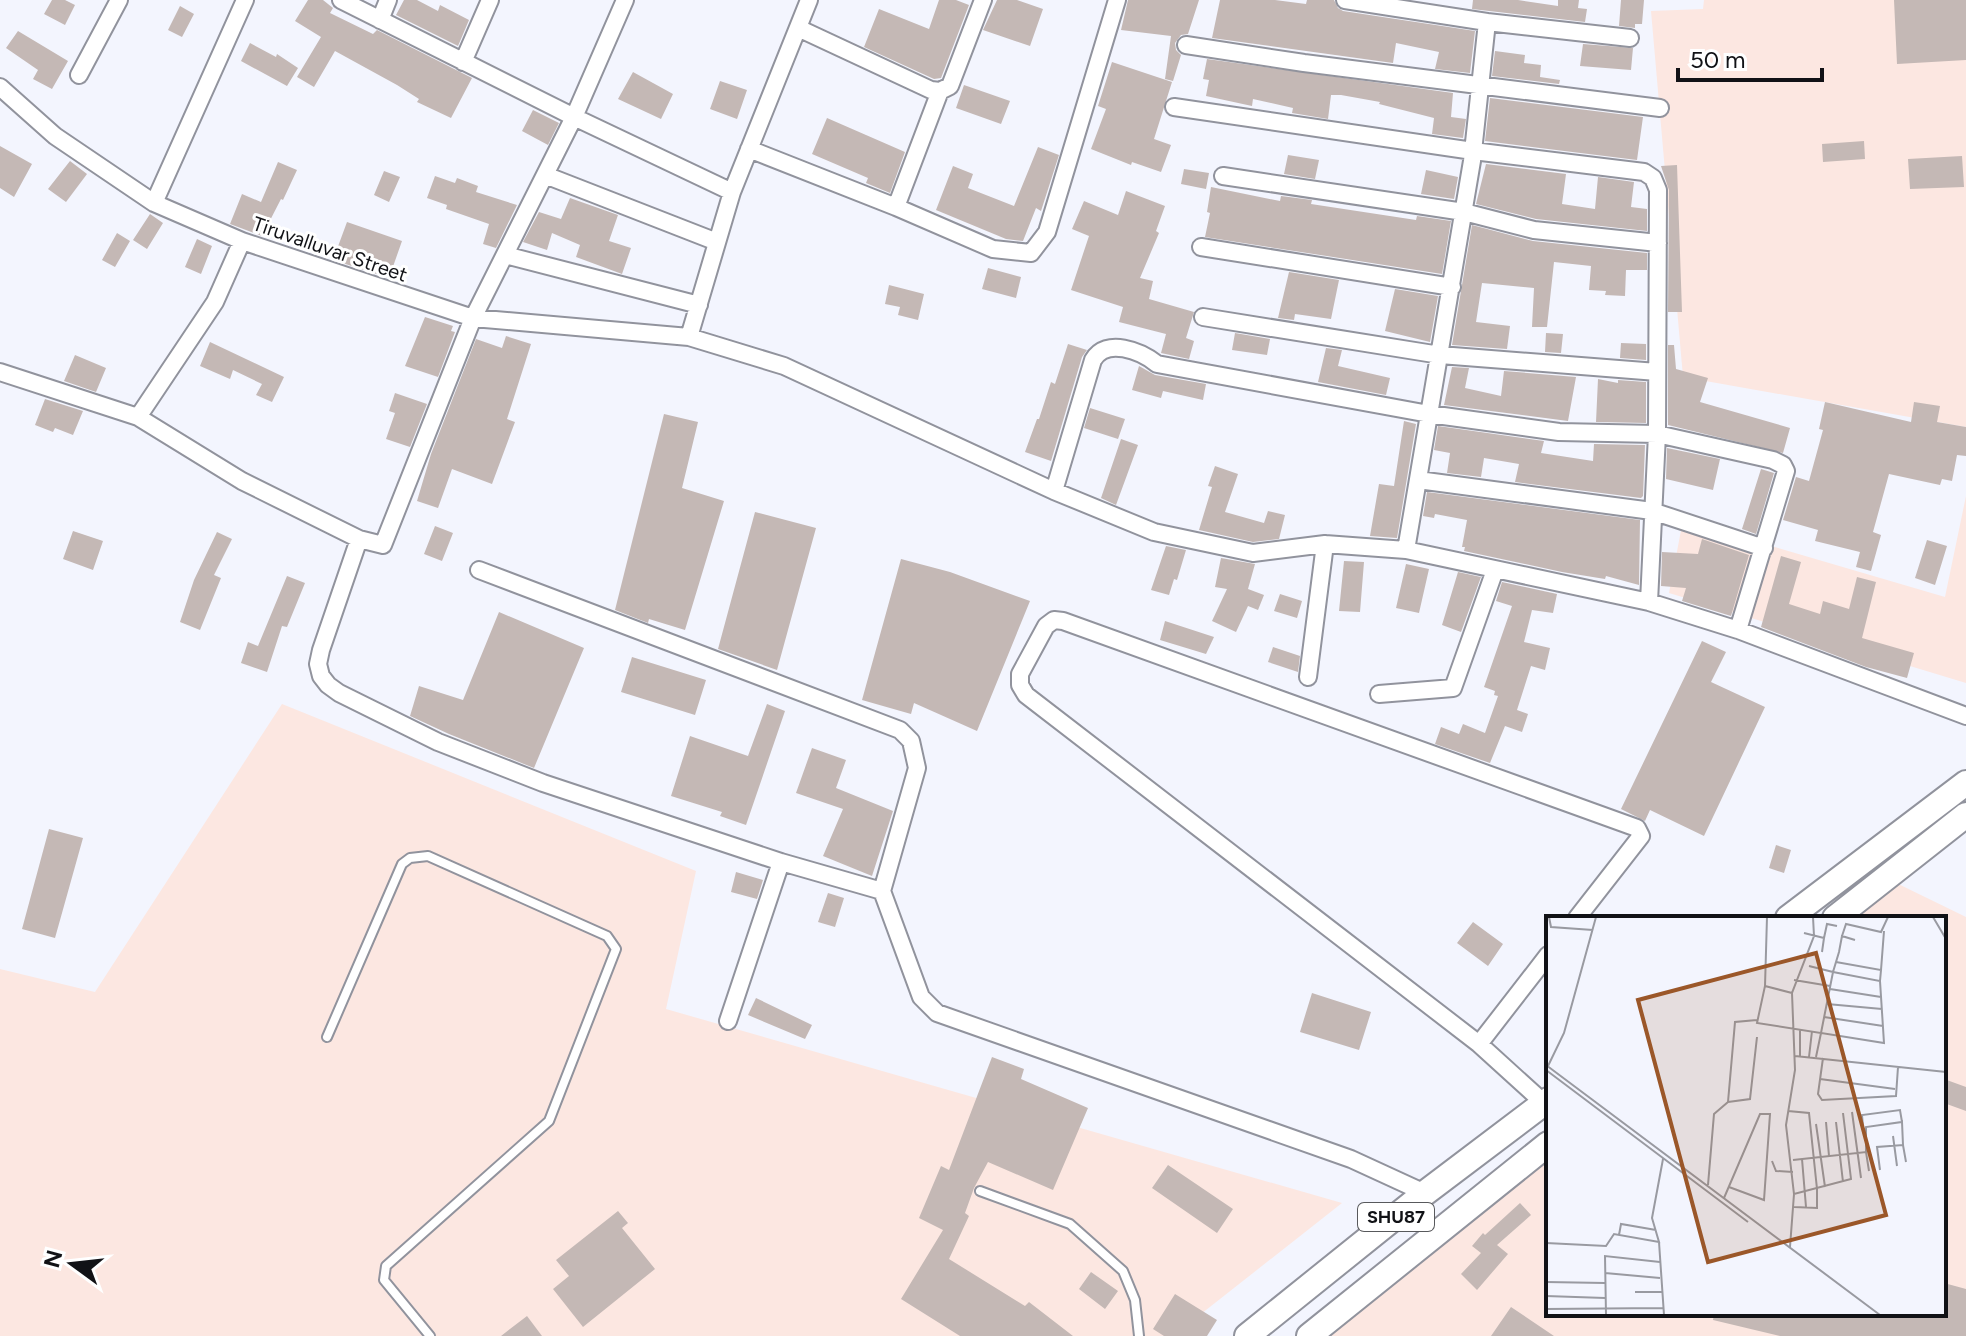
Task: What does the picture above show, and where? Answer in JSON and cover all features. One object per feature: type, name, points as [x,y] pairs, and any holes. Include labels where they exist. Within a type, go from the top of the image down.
[{"type":"main road","points":[[1791,916],[1966,783]]},
{"type":"main road","points":[[1838,916],[1966,815]]},
{"type":"main road","name":"SHU87","points":[[1247,1336],[1425,1193],[1546,1102]]},
{"type":"main road","name":"SHU87","points":[[1309,1336],[1546,1146]]},
{"type":"street","points":[[79,75],[119,0]]},
{"type":"street","points":[[154,203],[245,0]]},
{"type":"street","points":[[341,0],[732,192]]},
{"type":"street","points":[[380,20],[388,0]]},
{"type":"street","points":[[463,62],[490,0]]},
{"type":"street","points":[[0,372],[138,417],[242,481],[359,539],[383,545],[473,318],[574,117],[625,0]]},
{"type":"street","points":[[689,337],[732,192],[809,0]]},
{"type":"street","points":[[798,28],[931,90],[940,91],[950,86],[983,0]]},
{"type":"street","points":[[749,149],[993,249],[1031,253],[1047,232],[1117,0]]},
{"type":"street","points":[[1345,0],[1487,22],[1630,38]]},
{"type":"street","points":[[1406,550],[1464,212],[1487,22]]},
{"type":"street","points":[[1186,45],[1660,108]]},
{"type":"street","name":"Tiruvalluvar Street","points":[[0,87],[55,136],[154,203],[242,241],[473,318],[689,337],[784,366],[1054,491],[1154,532],[1253,553],[1325,544],[1406,550],[1649,602],[1738,630],[1966,716]]},
{"type":"street","points":[[896,207],[940,91]]},
{"type":"street","points":[[1174,107],[1473,151],[1644,172],[1653,178],[1658,190],[1657,434],[1649,602]]},
{"type":"street","points":[[545,175],[717,242]]},
{"type":"street","points":[[1223,176],[1464,212],[1534,230],[1658,243]]},
{"type":"street","points":[[138,417],[215,302],[242,241]]},
{"type":"street","points":[[1201,247],[1452,287]]},
{"type":"street","points":[[505,255],[699,305]]},
{"type":"street","points":[[1203,317],[1440,355],[1657,372]]},
{"type":"street","points":[[1054,491],[1093,360],[1097,353],[1108,347],[1144,353],[1157,364],[1429,414],[1559,432],[1657,434],[1773,460],[1783,465],[1786,478],[1738,630]]},
{"type":"street","points":[[1418,480],[1652,511],[1764,548]]},
{"type":"street","points":[[359,539],[318,664],[321,676],[339,693],[438,742],[543,783],[781,862],[882,891]]},
{"type":"street","points":[[1308,677],[1325,544]]},
{"type":"street","points":[[479,570],[900,730],[911,741],[917,768],[882,891],[921,997],[937,1013],[1351,1159],[1425,1193]]},
{"type":"street","points":[[1379,694],[1453,688],[1495,570]]},
{"type":"street","points":[[1546,1102],[1479,1044],[1026,695],[1020,685],[1020,674],[1046,626],[1054,620],[1063,621],[1637,828],[1641,836],[1579,916]]},
{"type":"street","points":[[728,1021],[781,862]]},
{"type":"street","points":[[1479,1044],[1546,958]]},
{"type":"lane","points":[[327,1037],[402,864],[410,858],[428,856],[607,936],[614,943],[616,949],[549,1121],[386,1266],[384,1280],[430,1336]]},
{"type":"lane","points":[[980,1191],[1070,1224],[1123,1271],[1135,1300],[1139,1336]]},
{"type":"shaded area","points":[[1704,0],[1966,0],[1966,427],[1683,377],[1651,11],[1703,9]]},
{"type":"shaded area","points":[[1966,496],[1966,683],[1669,593],[1683,520],[1945,597]]},
{"type":"shaded area","points":[[282,704],[696,871],[666,1009],[1342,1203],[1173,1336],[0,1336],[0,969],[95,992]]},
{"type":"shaded area","points":[[1886,878],[1966,917],[1966,1336],[1322,1336],[1546,1155],[1546,1316],[1946,1316],[1946,916],[1839,916]]},
{"type":"building","points":[[52,0],[65,0],[75,5],[65,25],[44,14]]},
{"type":"building","points":[[308,0],[323,0],[333,8],[330,13],[373,34],[377,30],[472,78],[451,118],[417,102],[419,99],[397,85],[335,51],[314,87],[297,77],[321,37],[295,21]]},
{"type":"building","points":[[404,0],[417,0],[438,11],[440,5],[469,20],[458,46],[396,15]]},
{"type":"building","points":[[939,0],[956,0],[969,5],[941,78],[934,79],[864,47],[879,9],[929,29]]},
{"type":"building","points":[[997,0],[1017,0],[1043,9],[1030,46],[983,30]]},
{"type":"building","points":[[1128,0],[1199,0],[1188,34],[1181,35],[1175,43],[1181,55],[1173,81],[1165,79],[1171,36],[1121,30]]},
{"type":"building","points":[[1220,0],[1275,0],[1306,4],[1307,0],[1334,0],[1343,11],[1475,31],[1470,73],[1435,69],[1439,52],[1396,43],[1393,63],[1212,38]]},
{"type":"building","points":[[1473,0],[1518,0],[1558,6],[1558,0],[1579,0],[1578,8],[1587,9],[1585,22],[1472,9]]},
{"type":"building","points":[[1621,0],[1644,0],[1642,24],[1635,24],[1635,28],[1619,26]]},
{"type":"building","points":[[1894,0],[1966,0],[1966,60],[1897,64]]},
{"type":"building","points":[[180,6],[194,14],[182,37],[168,30]]},
{"type":"building","points":[[18,31],[68,61],[52,89],[33,79],[38,70],[6,48]]},
{"type":"building","points":[[250,43],[276,57],[277,54],[298,68],[287,86],[241,61]]},
{"type":"building","points":[[1583,44],[1633,48],[1631,70],[1580,66]]},
{"type":"building","points":[[1495,51],[1525,55],[1524,63],[1541,65],[1540,77],[1560,80],[1559,84],[1492,76]]},
{"type":"building","points":[[1207,59],[1453,93],[1451,117],[1466,119],[1463,138],[1432,134],[1434,118],[1380,102],[1341,95],[1331,95],[1328,119],[1292,113],[1293,108],[1253,99],[1252,106],[1206,96],[1209,80],[1203,79]]},
{"type":"building","points":[[1112,62],[1172,82],[1154,139],[1171,145],[1161,172],[1132,162],[1131,165],[1091,149],[1106,109],[1098,106]]},
{"type":"building","points":[[633,72],[673,94],[661,119],[618,99]]},
{"type":"building","points":[[720,81],[747,90],[737,119],[710,109]]},
{"type":"building","points":[[964,85],[1010,101],[1001,124],[956,108]]},
{"type":"building","points":[[1490,98],[1643,117],[1637,160],[1485,141]]},
{"type":"building","points":[[533,110],[559,123],[548,145],[522,131]]},
{"type":"building","points":[[827,118],[905,152],[890,193],[866,183],[868,178],[812,154]]},
{"type":"building","points":[[1864,141],[1865,159],[1823,162],[1822,144]]},
{"type":"building","points":[[0,146],[32,164],[14,197],[0,188]]},
{"type":"building","points":[[1038,147],[1059,155],[1041,211],[1036,208],[1023,241],[1006,239],[936,210],[953,166],[973,174],[968,188],[1014,206]]},
{"type":"building","points":[[1288,155],[1319,160],[1315,179],[1284,174]]},
{"type":"building","points":[[1962,156],[1964,187],[1910,189],[1908,159]]},
{"type":"building","points":[[70,161],[87,174],[66,202],[48,189]]},
{"type":"building","points":[[278,162],[297,170],[262,236],[230,224],[242,194],[261,202]]},
{"type":"building","points":[[1486,164],[1566,174],[1562,204],[1595,209],[1598,177],[1634,182],[1631,207],[1647,209],[1647,231],[1536,219],[1476,204]]},
{"type":"building","points":[[1677,165],[1682,312],[1668,312],[1669,190],[1661,166]]},
{"type":"building","points":[[1184,169],[1209,173],[1206,189],[1181,184]]},
{"type":"building","points":[[1426,170],[1458,177],[1454,199],[1421,194]]},
{"type":"building","points":[[384,171],[400,177],[389,202],[374,195]]},
{"type":"building","points":[[435,176],[455,183],[457,178],[478,186],[476,192],[517,205],[496,248],[483,244],[489,224],[446,209],[447,205],[427,198]]},
{"type":"building","points":[[1211,187],[1280,201],[1281,196],[1312,200],[1311,204],[1416,220],[1417,216],[1451,221],[1442,274],[1205,237]]},
{"type":"building","points":[[1126,191],[1165,206],[1156,231],[1159,233],[1140,278],[1153,281],[1149,299],[1194,312],[1186,338],[1194,341],[1189,359],[1161,353],[1166,334],[1119,322],[1123,307],[1071,290],[1089,236],[1072,229],[1084,201],[1118,215]]},
{"type":"building","points":[[570,198],[618,215],[609,241],[631,248],[622,274],[576,257],[580,245],[552,233],[547,250],[523,242],[539,212],[561,219]]},
{"type":"building","points":[[150,214],[163,223],[147,249],[133,240]]},
{"type":"building","points":[[347,222],[402,241],[389,278],[333,260]]},
{"type":"building","points":[[1472,225],[1533,241],[1647,253],[1647,270],[1626,270],[1625,296],[1605,295],[1606,291],[1589,290],[1591,266],[1554,262],[1547,327],[1532,327],[1534,288],[1482,283],[1476,322],[1510,326],[1507,349],[1452,345]]},
{"type":"building","points":[[117,233],[130,241],[115,267],[102,260]]},
{"type":"building","points":[[197,239],[212,246],[201,274],[185,267]]},
{"type":"building","points":[[988,268],[1021,277],[1016,298],[982,289]]},
{"type":"building","points":[[1289,272],[1339,280],[1331,319],[1295,314],[1294,320],[1278,318]]},
{"type":"building","points":[[889,285],[924,294],[918,320],[898,315],[900,307],[885,304]]},
{"type":"building","points":[[1395,289],[1438,296],[1430,342],[1385,331]]},
{"type":"building","points":[[425,317],[453,326],[451,331],[455,332],[438,377],[405,366]]},
{"type":"building","points":[[1235,333],[1270,339],[1267,355],[1232,350]]},
{"type":"building","points":[[1546,333],[1563,334],[1561,353],[1545,352]]},
{"type":"building","points":[[506,336],[531,344],[507,419],[515,422],[492,484],[452,469],[438,508],[417,501],[431,454],[476,339],[502,348]]},
{"type":"building","points":[[210,342],[284,377],[272,402],[256,395],[262,384],[233,370],[230,379],[200,366]]},
{"type":"building","points":[[1621,343],[1646,344],[1646,360],[1620,358]]},
{"type":"building","points":[[1068,344],[1087,350],[1082,357],[1051,461],[1025,452],[1051,382],[1055,384]]},
{"type":"building","points":[[1668,345],[1674,345],[1676,369],[1708,378],[1700,402],[1790,428],[1783,453],[1668,425]]},
{"type":"building","points":[[1326,348],[1342,350],[1338,366],[1390,378],[1386,395],[1318,382]]},
{"type":"building","points":[[75,355],[106,368],[96,392],[64,381]]},
{"type":"building","points":[[1139,366],[1155,375],[1206,384],[1203,400],[1163,391],[1161,398],[1132,390]]},
{"type":"building","points":[[1452,367],[1469,368],[1465,388],[1501,396],[1504,371],[1576,377],[1568,421],[1444,405]]},
{"type":"building","points":[[1598,379],[1618,383],[1618,380],[1646,382],[1646,423],[1596,422]]},
{"type":"building","points":[[395,393],[427,404],[410,447],[386,439],[395,413],[389,411]]},
{"type":"building","points":[[45,399],[83,411],[73,435],[35,425]]},
{"type":"building","points":[[1825,402],[1911,422],[1914,402],[1940,406],[1937,422],[1966,427],[1966,456],[1957,455],[1952,481],[1942,479],[1940,485],[1889,474],[1873,532],[1881,535],[1871,571],[1856,567],[1860,552],[1815,541],[1818,530],[1783,520],[1796,477],[1809,481],[1823,430],[1819,429]]},
{"type":"building","points":[[1090,408],[1125,419],[1118,439],[1084,428]]},
{"type":"building","points":[[664,414],[698,422],[682,488],[724,501],[685,630],[649,619],[648,623],[615,610]]},
{"type":"building","points":[[1404,421],[1416,424],[1397,538],[1370,536],[1379,484],[1394,486]]},
{"type":"building","points":[[1438,426],[1544,441],[1541,453],[1593,461],[1594,444],[1645,445],[1643,496],[1515,482],[1519,464],[1484,458],[1481,477],[1447,473],[1450,453],[1434,450]]},
{"type":"building","points":[[1121,439],[1138,445],[1116,505],[1101,498]]},
{"type":"building","points":[[1667,448],[1720,459],[1713,490],[1666,479]]},
{"type":"building","points":[[1215,466],[1238,474],[1225,512],[1264,523],[1268,511],[1285,515],[1279,539],[1253,542],[1199,530]]},
{"type":"building","points":[[1761,469],[1774,473],[1756,534],[1742,529]]},
{"type":"building","points":[[1427,492],[1640,520],[1639,585],[1606,576],[1605,579],[1562,572],[1464,551],[1467,520],[1435,514],[1434,518],[1423,516]]},
{"type":"building","points":[[755,512],[816,528],[777,670],[718,649]]},
{"type":"building","points":[[435,526],[453,533],[442,561],[424,554]]},
{"type":"building","points":[[73,531],[103,541],[93,570],[63,559]]},
{"type":"building","points":[[217,532],[232,539],[214,575],[221,578],[200,630],[180,622],[194,580]]},
{"type":"building","points":[[1702,539],[1749,555],[1731,616],[1682,601],[1686,588],[1661,586],[1662,552],[1698,554]]},
{"type":"building","points":[[1927,540],[1947,546],[1935,585],[1915,578]]},
{"type":"building","points":[[1166,546],[1186,550],[1169,595],[1151,590]]},
{"type":"building","points":[[1781,556],[1801,562],[1789,604],[1820,614],[1823,601],[1849,609],[1857,577],[1876,582],[1862,638],[1914,653],[1907,678],[1866,667],[1761,627]]},
{"type":"building","points":[[1221,558],[1255,564],[1248,589],[1264,595],[1258,610],[1248,606],[1236,632],[1212,621],[1227,589],[1215,587]]},
{"type":"building","points":[[901,559],[950,572],[1030,601],[977,731],[914,703],[911,714],[862,700]]},
{"type":"building","points":[[1344,561],[1364,562],[1360,612],[1339,611]]},
{"type":"building","points":[[1406,564],[1429,569],[1419,613],[1396,608]]},
{"type":"building","points":[[1458,572],[1481,577],[1461,632],[1442,625]]},
{"type":"building","points":[[287,576],[305,583],[287,627],[282,626],[267,672],[241,663],[248,642],[258,646]]},
{"type":"building","points":[[1502,582],[1557,594],[1553,613],[1532,610],[1524,642],[1550,648],[1545,670],[1531,666],[1517,710],[1528,714],[1522,732],[1505,726],[1490,763],[1435,744],[1441,727],[1459,734],[1463,724],[1485,733],[1498,696],[1494,695],[1495,691],[1484,687],[1512,606],[1496,601]]},
{"type":"building","points":[[1280,594],[1302,601],[1297,618],[1274,611]]},
{"type":"building","points":[[499,612],[584,648],[534,768],[410,716],[419,686],[463,700]]},
{"type":"building","points":[[1165,621],[1214,637],[1206,654],[1160,640]]},
{"type":"building","points":[[1702,641],[1726,652],[1711,682],[1765,707],[1704,836],[1650,810],[1645,821],[1621,809]]},
{"type":"building","points":[[1273,647],[1300,656],[1298,672],[1268,662]]},
{"type":"building","points":[[632,657],[706,680],[695,715],[621,692]]},
{"type":"building","points":[[767,704],[785,711],[746,825],[720,816],[722,812],[671,796],[690,736],[748,756]]},
{"type":"building","points":[[812,748],[846,760],[836,788],[893,811],[872,876],[823,856],[843,809],[796,793]]},
{"type":"building","points":[[49,829],[83,838],[55,938],[22,929]]},
{"type":"building","points":[[1776,845],[1791,850],[1784,873],[1769,868]]},
{"type":"building","points":[[736,872],[763,880],[757,899],[731,892]]},
{"type":"building","points":[[828,893],[844,898],[835,927],[818,922]]},
{"type":"building","points":[[1473,922],[1503,944],[1488,966],[1457,943]]},
{"type":"building","points":[[1312,993],[1371,1012],[1359,1050],[1300,1032]]},
{"type":"building","points":[[756,998],[812,1025],[805,1039],[748,1015]]},
{"type":"building","points":[[992,1057],[1024,1069],[1021,1079],[1088,1108],[1053,1190],[988,1162],[974,1188],[965,1213],[969,1216],[949,1259],[1025,1306],[1029,1302],[1073,1336],[960,1336],[901,1299],[943,1230],[919,1218],[941,1166],[949,1170]]},
{"type":"building","points":[[1946,1080],[1966,1087],[1966,1111],[1946,1104]]},
{"type":"building","points":[[1168,1165],[1233,1209],[1217,1233],[1152,1188]]},
{"type":"building","points":[[1520,1203],[1531,1215],[1497,1245],[1508,1254],[1477,1290],[1461,1274],[1481,1253],[1472,1246]]},
{"type":"building","points":[[618,1211],[628,1223],[622,1228],[655,1269],[583,1327],[553,1289],[569,1276],[556,1260]]},
{"type":"building","points":[[1091,1272],[1118,1291],[1105,1309],[1079,1289]]},
{"type":"building","points":[[1946,1284],[1966,1289],[1966,1336],[1780,1336],[1713,1320],[1714,1316],[1946,1316]]},
{"type":"building","points":[[1175,1294],[1217,1320],[1207,1336],[1164,1336],[1153,1329]]},
{"type":"building","points":[[1511,1307],[1554,1336],[1491,1336]]},
{"type":"building","points":[[527,1316],[542,1336],[501,1336]]}]
